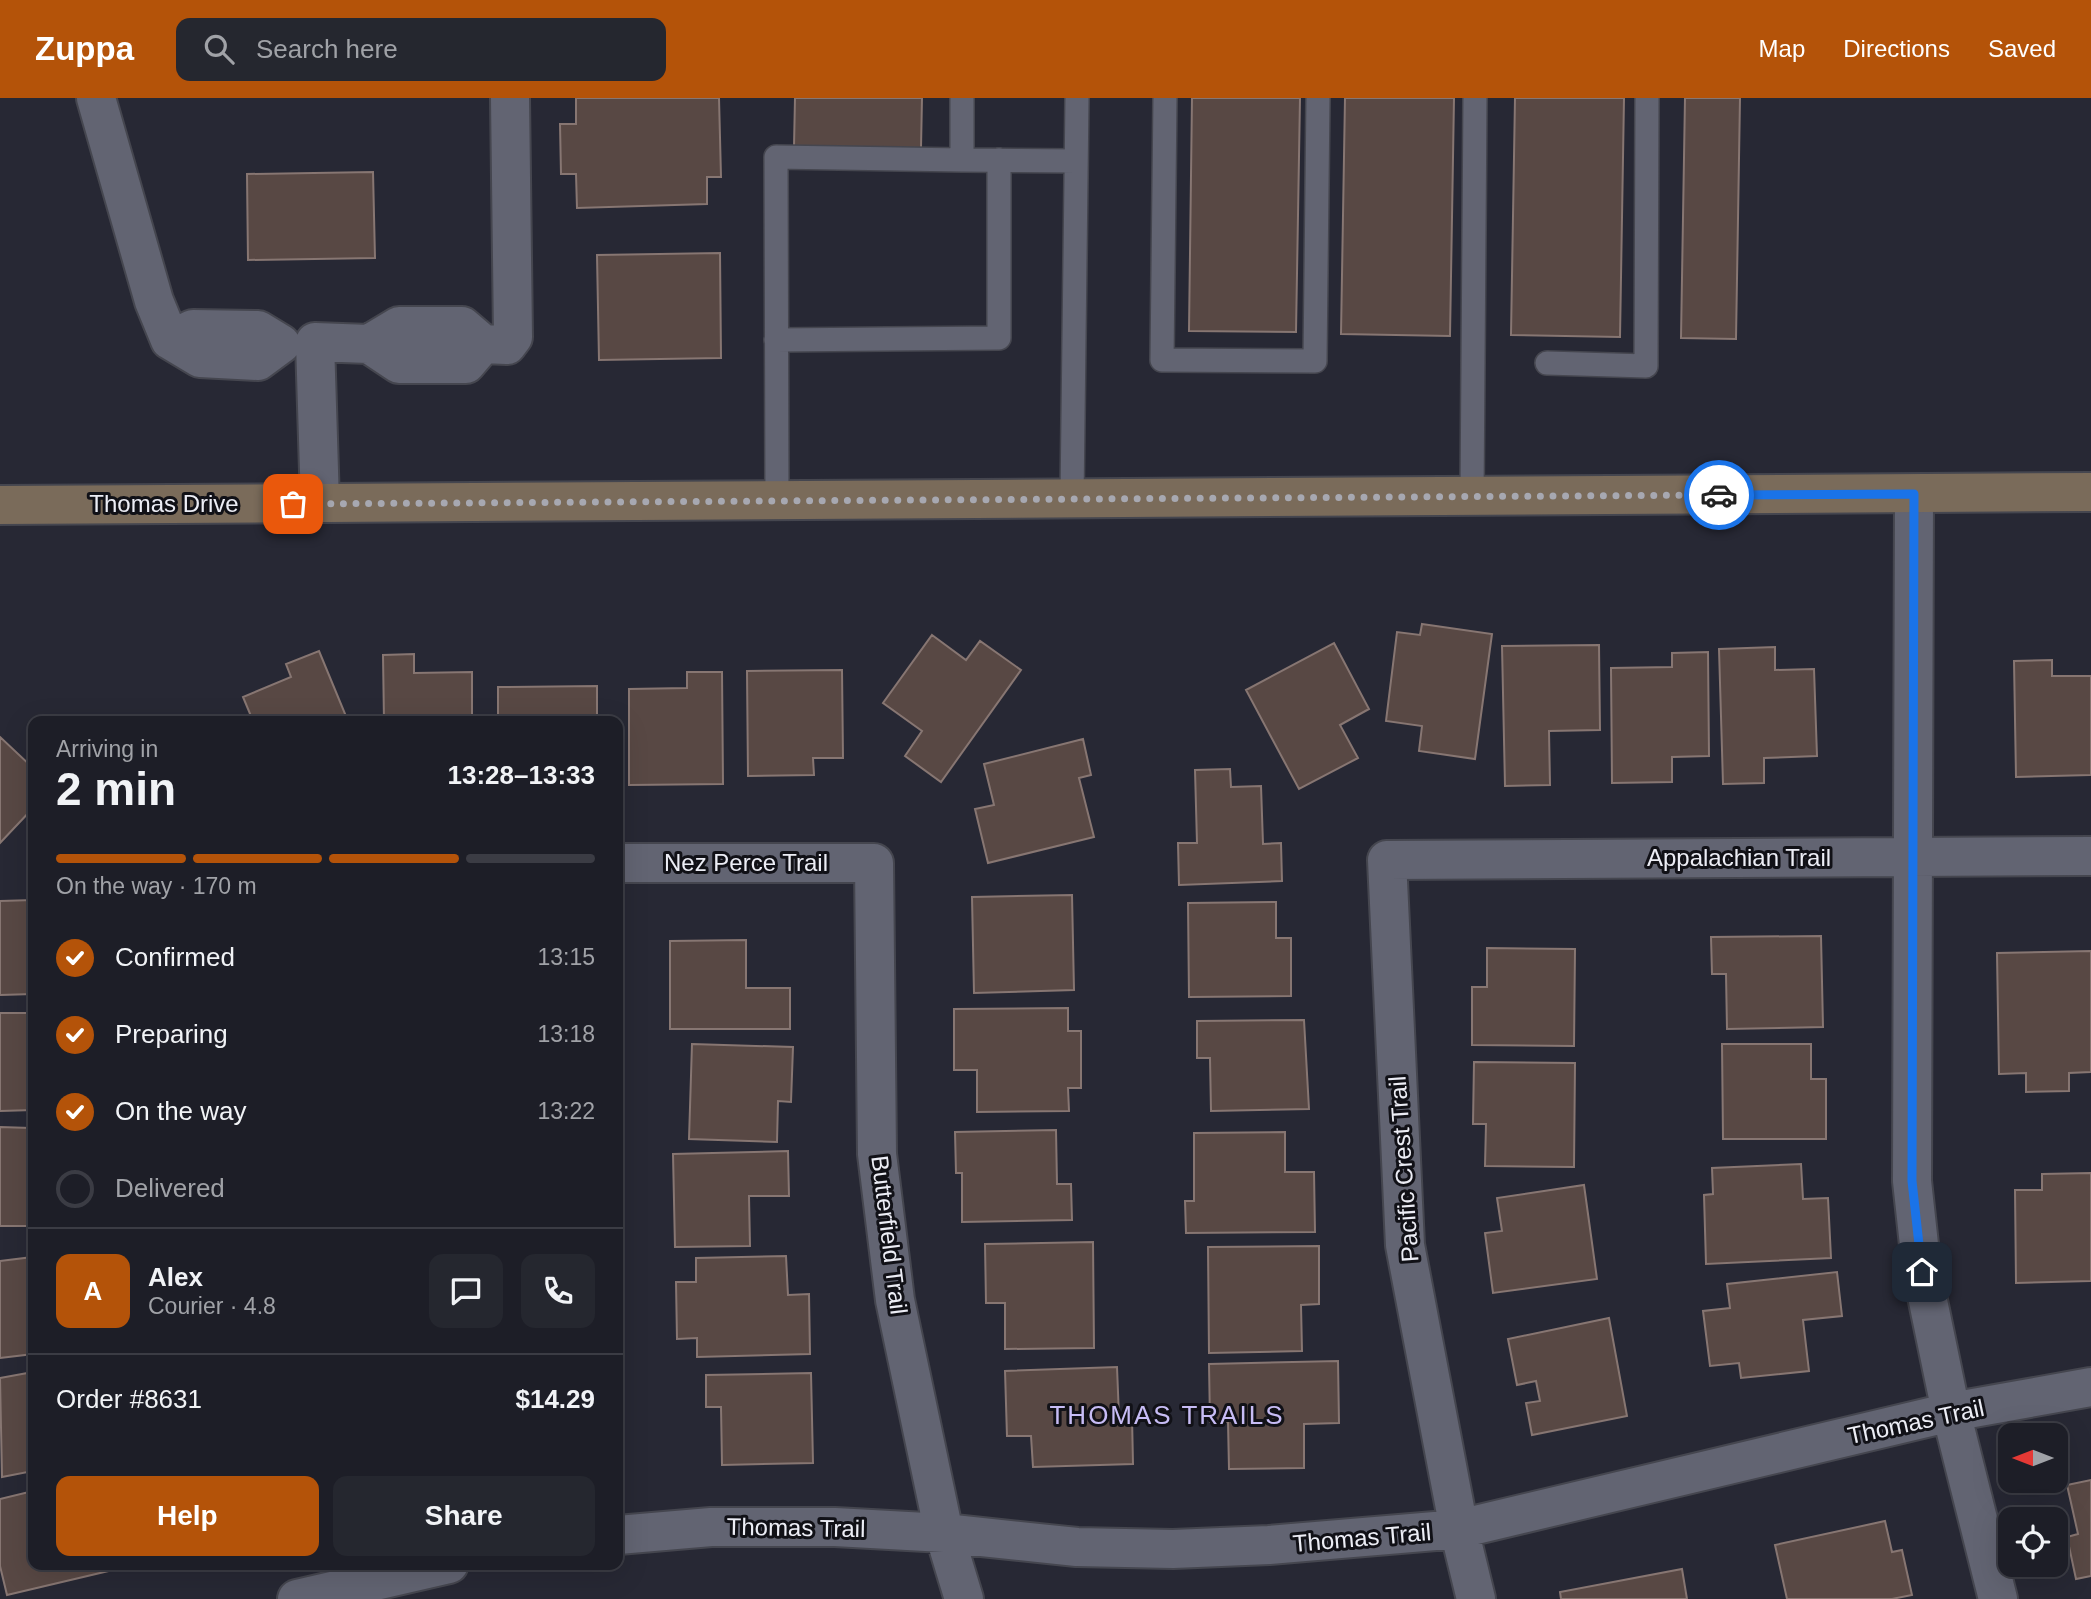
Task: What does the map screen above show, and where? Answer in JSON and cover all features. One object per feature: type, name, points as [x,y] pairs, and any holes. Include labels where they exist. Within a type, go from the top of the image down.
[{"type":"street","points":[[96,98],[150,288],[170,340],[193,328],[258,330],[298,343],[369,344],[399,364],[466,364],[483,344],[507,345],[513,337],[510,98]]},
{"type":"street","points":[[298,343],[320,503]]},
{"type":"street","name":"Thomas Drive","points":[[0,506],[2091,492]]},
{"type":"street","points":[[1914,494],[1912,1181],[1922,1272],[1951,1412],[1998,1599]]},
{"type":"street","name":"Appalachian Trail","points":[[1387,860],[2091,856]]},
{"type":"street","name":"Pacific Crest Trail","points":[[1387,860],[1405,1245],[1459,1530],[1476,1599]]},
{"type":"street","name":"Nez Perce Trail","points":[[623,863],[874,863]]},
{"type":"street","name":"Butterfield Trail","points":[[874,863],[877,1154],[895,1300],[944,1533],[964,1599]]},
{"type":"street","name":"Thomas Trail","points":[[623,1535],[711,1527],[835,1527],[944,1533],[1077,1547],[1173,1549],[1269,1545],[1459,1530],[1951,1412],[2091,1387]]},
{"type":"street","points":[[298,1599],[435,1574]]},
{"type":"lane","points":[[962,98],[962,160]]},
{"type":"lane","points":[[1072,499],[1077,98]]},
{"type":"lane","points":[[1165,98],[1162,360],[1315,361],[1318,98]]},
{"type":"lane","points":[[1472,497],[1475,98]]},
{"type":"lane","points":[[1547,363],[1646,366],[1647,98]]},
{"type":"lane","points":[[776,501],[776,157],[1076,160]]},
{"type":"lane","points":[[776,340],[999,338],[999,160]]},
{"type":"building","points":[[576,98],[719,98],[721,177],[707,177],[707,204],[577,208],[576,174],[561,174],[560,124],[576,124]]},
{"type":"building","points":[[795,98],[922,98],[921,148],[794,147]]},
{"type":"building","points":[[1192,98],[1300,98],[1296,332],[1189,331]]},
{"type":"building","points":[[1345,98],[1454,98],[1450,336],[1341,334]]},
{"type":"building","points":[[1515,98],[1624,98],[1620,337],[1511,335]]},
{"type":"building","points":[[1685,98],[1740,98],[1736,339],[1681,338]]},
{"type":"building","points":[[373,172],[375,258],[248,260],[247,174]]},
{"type":"building","points":[[720,253],[721,358],[599,360],[597,255]]},
{"type":"building","points":[[1422,624],[1492,634],[1475,759],[1419,751],[1422,726],[1386,721],[1397,632],[1420,635]]},
{"type":"building","points":[[932,635],[966,660],[980,641],[1021,670],[941,782],[905,756],[922,731],[883,703]]},
{"type":"building","points":[[1334,643],[1369,709],[1340,725],[1358,758],[1299,789],[1246,690]]},
{"type":"building","points":[[1599,645],[1600,730],[1549,731],[1550,785],[1505,786],[1502,646]]},
{"type":"building","points":[[1775,647],[1775,670],[1814,669],[1817,756],[1764,758],[1764,783],[1723,784],[1719,649]]},
{"type":"building","points":[[319,651],[346,716],[251,716],[243,697],[291,677],[286,664]]},
{"type":"building","points":[[1708,652],[1709,756],[1672,757],[1672,782],[1612,783],[1611,668],[1672,667],[1672,653]]},
{"type":"building","points":[[414,654],[414,673],[472,672],[472,716],[384,716],[383,655]]},
{"type":"building","points":[[2052,660],[2052,676],[2091,676],[2091,775],[2016,777],[2014,661]]},
{"type":"building","points":[[842,670],[843,758],[813,758],[814,775],[748,776],[747,671]]},
{"type":"building","points":[[687,672],[722,672],[723,784],[629,785],[629,689],[687,688]]},
{"type":"building","points":[[597,686],[597,716],[498,716],[498,687]]},
{"type":"building","points":[[0,737],[28,763],[28,813],[0,843]]},
{"type":"building","points":[[1083,739],[1091,775],[1079,778],[1094,837],[988,863],[975,809],[994,805],[984,764]]},
{"type":"building","points":[[1230,769],[1231,787],[1261,786],[1263,844],[1281,843],[1282,881],[1179,885],[1178,843],[1197,843],[1195,770]]},
{"type":"building","points":[[1072,895],[1074,990],[974,993],[972,897]]},
{"type":"building","points":[[28,900],[28,994],[0,995],[0,901]]},
{"type":"building","points":[[1276,902],[1276,938],[1291,938],[1291,996],[1189,997],[1188,903]]},
{"type":"building","points":[[1821,936],[1823,1027],[1727,1029],[1726,974],[1712,974],[1711,937]]},
{"type":"building","points":[[746,940],[746,988],[790,988],[790,1029],[670,1029],[670,941]]},
{"type":"building","points":[[1487,948],[1575,949],[1574,1046],[1472,1045],[1472,987],[1487,987]]},
{"type":"building","points":[[2091,951],[2091,1072],[2069,1073],[2069,1091],[2026,1092],[2026,1073],[1999,1074],[1997,953]]},
{"type":"building","points":[[1068,1008],[1068,1031],[1081,1031],[1081,1088],[1068,1088],[1069,1111],[977,1112],[977,1070],[954,1070],[954,1009]]},
{"type":"building","points":[[0,1013],[28,1013],[28,1110],[0,1111]]},
{"type":"building","points":[[1304,1020],[1309,1109],[1211,1111],[1210,1058],[1197,1058],[1197,1021]]},
{"type":"building","points":[[692,1044],[793,1047],[791,1102],[778,1101],[777,1142],[689,1139]]},
{"type":"building","points":[[1722,1044],[1811,1044],[1811,1079],[1826,1079],[1826,1139],[1723,1139]]},
{"type":"building","points":[[1474,1062],[1575,1063],[1574,1167],[1485,1166],[1486,1124],[1473,1124]]},
{"type":"building","points":[[0,1127],[28,1128],[28,1226],[0,1226]]},
{"type":"building","points":[[1056,1130],[1057,1184],[1071,1184],[1072,1220],[962,1222],[962,1173],[956,1173],[955,1132]]},
{"type":"building","points":[[1285,1132],[1285,1172],[1314,1172],[1315,1232],[1186,1233],[1185,1201],[1194,1201],[1194,1133]]},
{"type":"building","points":[[788,1151],[789,1196],[749,1196],[750,1246],[675,1247],[673,1154]]},
{"type":"building","points":[[1801,1164],[1803,1199],[1828,1198],[1831,1258],[1706,1264],[1704,1195],[1713,1194],[1712,1168]]},
{"type":"building","points":[[2091,1173],[2091,1281],[2016,1283],[2015,1190],[2042,1190],[2042,1174]]},
{"type":"building","points":[[1584,1185],[1597,1279],[1493,1293],[1485,1233],[1502,1231],[1497,1198]]},
{"type":"building","points":[[1093,1242],[1094,1348],[1005,1349],[1005,1303],[986,1303],[985,1244]]},
{"type":"building","points":[[1319,1246],[1319,1304],[1301,1305],[1302,1351],[1209,1353],[1208,1247]]},
{"type":"building","points":[[786,1256],[788,1295],[809,1294],[810,1354],[697,1357],[697,1338],[677,1339],[676,1282],[696,1282],[696,1258]]},
{"type":"building","points":[[28,1258],[28,1355],[0,1358],[0,1261]]},
{"type":"building","points":[[1837,1272],[1842,1316],[1803,1320],[1809,1371],[1741,1378],[1739,1363],[1710,1366],[1703,1311],[1730,1308],[1727,1284]]},
{"type":"building","points":[[1609,1318],[1627,1416],[1532,1435],[1526,1403],[1540,1401],[1536,1381],[1517,1385],[1508,1339]]},
{"type":"building","points":[[1338,1361],[1339,1423],[1304,1424],[1304,1468],[1229,1469],[1228,1422],[1210,1422],[1209,1364]]},
{"type":"building","points":[[1117,1367],[1119,1417],[1132,1417],[1133,1464],[1033,1467],[1031,1436],[1007,1436],[1005,1371]]},
{"type":"building","points":[[28,1373],[28,1472],[2,1477],[0,1378]]},
{"type":"building","points":[[811,1373],[813,1463],[722,1465],[721,1407],[706,1407],[706,1375]]},
{"type":"building","points":[[2091,1480],[2091,1576],[2076,1579],[2068,1537],[2078,1534],[2068,1485]]},
{"type":"building","points":[[28,1492],[28,1570],[113,1570],[7,1595],[0,1566],[0,1499]]},
{"type":"building","points":[[1885,1521],[1892,1552],[1902,1550],[1912,1595],[1892,1599],[1787,1599],[1775,1545]]},
{"type":"building","points":[[1682,1569],[1687,1599],[1561,1599],[1560,1592]]},
{"type":"way so far","points":[[293,504],[1719,495]]},
{"type":"district","name":"THOMAS TRAILS","points":[[1167,1415]]},
{"type":"route","points":[[1719,495],[1914,494],[1912,1181],[1922,1272]]}]
